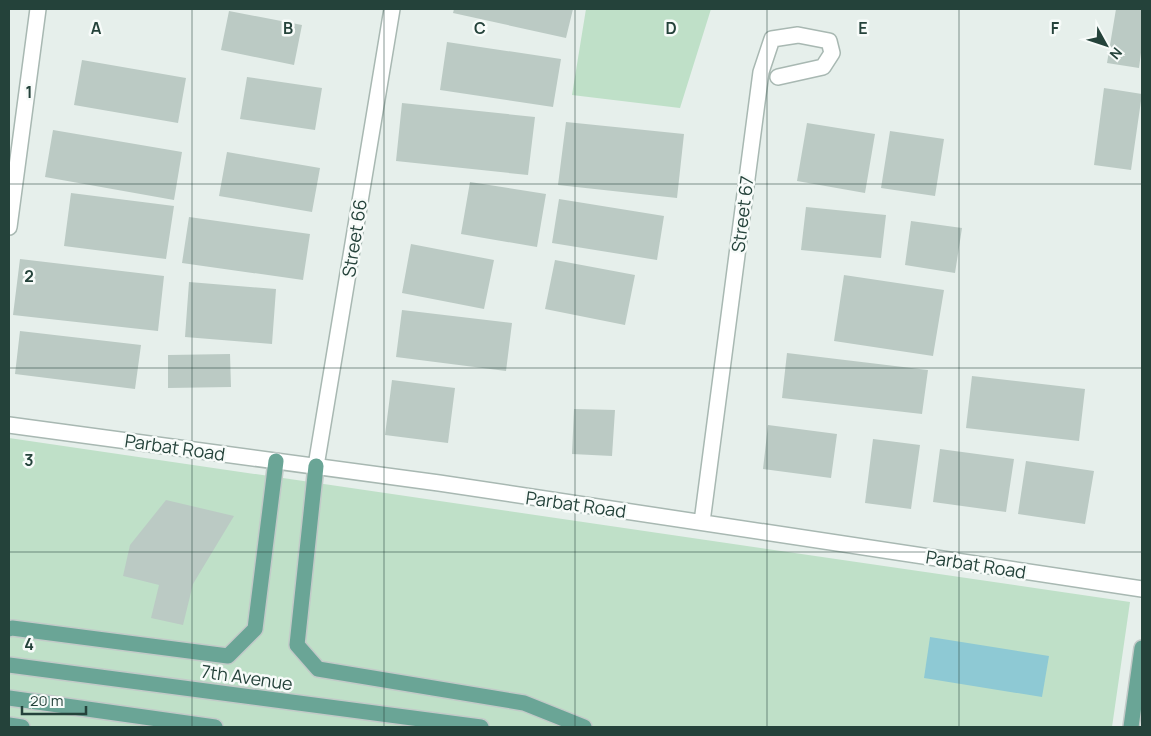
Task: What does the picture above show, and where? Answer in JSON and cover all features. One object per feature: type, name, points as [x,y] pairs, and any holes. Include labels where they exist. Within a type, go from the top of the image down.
[{"type":"main road","points":[[9,629],[228,656],[255,629],[276,461]]},
{"type":"main road","points":[[316,466],[297,645],[318,669],[524,703],[584,727]]},
{"type":"main road","points":[[1130,725],[1142,648]]},
{"type":"main road","name":"7th Avenue","points":[[9,664],[481,727]]},
{"type":"main road","points":[[9,698],[215,727]]},
{"type":"main road","points":[[9,725],[22,727]]},
{"type":"street","points":[[9,227],[38,9]]},
{"type":"street","name":"Street 66","points":[[316,466],[392,9]]},
{"type":"street","name":"Street 67","points":[[702,522],[761,72],[772,39],[798,35],[828,41],[832,53],[823,67],[778,77]]},
{"type":"street","name":"Parbat Road","points":[[9,425],[316,466],[1142,589]]},
{"type":"green space","points":[[586,9],[711,9],[680,108],[572,95]]},
{"type":"green space","points":[[9,438],[1130,602],[1112,727],[9,727]]},
{"type":"water","points":[[930,637],[1049,656],[1042,697],[924,678]]},
{"type":"building","points":[[454,9],[573,9],[566,38],[453,13]]},
{"type":"building","points":[[1116,9],[1142,9],[1142,45],[1139,68],[1107,63]]},
{"type":"building","points":[[229,11],[302,25],[294,65],[221,50]]},
{"type":"building","points":[[447,42],[561,59],[553,107],[440,90]]},
{"type":"building","points":[[82,60],[186,78],[178,123],[74,105]]},
{"type":"building","points":[[247,77],[322,88],[315,130],[240,119]]},
{"type":"building","points":[[1104,88],[1142,94],[1131,170],[1094,165]]},
{"type":"building","points":[[402,103],[535,117],[528,175],[396,161]]},
{"type":"building","points":[[566,122],[684,134],[677,198],[558,185]]},
{"type":"building","points":[[807,123],[875,134],[865,193],[797,181]]},
{"type":"building","points":[[53,130],[182,152],[174,200],[45,177]]},
{"type":"building","points":[[890,131],[944,139],[935,196],[881,188]]},
{"type":"building","points":[[227,152],[320,168],[312,212],[219,196]]},
{"type":"building","points":[[470,182],[546,194],[537,247],[461,234]]},
{"type":"building","points":[[71,193],[174,206],[166,259],[64,246]]},
{"type":"building","points":[[559,199],[664,216],[657,260],[552,243]]},
{"type":"building","points":[[806,207],[886,215],[881,258],[801,250]]},
{"type":"building","points":[[189,217],[310,234],[303,280],[182,263]]},
{"type":"building","points":[[911,221],[962,228],[955,273],[905,265]]},
{"type":"building","points":[[411,244],[494,260],[484,309],[402,293]]},
{"type":"building","points":[[20,259],[164,276],[158,331],[13,315]]},
{"type":"building","points":[[555,260],[635,275],[625,325],[545,309]]},
{"type":"building","points":[[844,275],[944,290],[933,356],[834,341]]},
{"type":"building","points":[[189,282],[276,289],[272,344],[185,337]]},
{"type":"building","points":[[402,310],[512,323],[506,371],[396,357]]},
{"type":"building","points":[[20,331],[141,345],[135,389],[15,374]]},
{"type":"building","points":[[787,353],[928,370],[922,414],[782,398]]},
{"type":"building","points":[[230,354],[231,387],[168,388],[168,355]]},
{"type":"building","points":[[972,376],[1085,389],[1079,441],[966,428]]},
{"type":"building","points":[[392,380],[455,388],[448,443],[385,435]]},
{"type":"building","points":[[574,409],[615,410],[612,456],[572,454]]},
{"type":"building","points":[[768,425],[837,434],[831,478],[763,469]]},
{"type":"building","points":[[873,439],[920,445],[911,509],[865,503]]},
{"type":"building","points":[[940,449],[1014,459],[1006,512],[933,502]]},
{"type":"building","points":[[1026,461],[1094,471],[1085,524],[1018,514]]},
{"type":"building","points":[[166,500],[234,516],[193,584],[183,625],[151,618],[159,585],[123,576],[130,545]]}]
